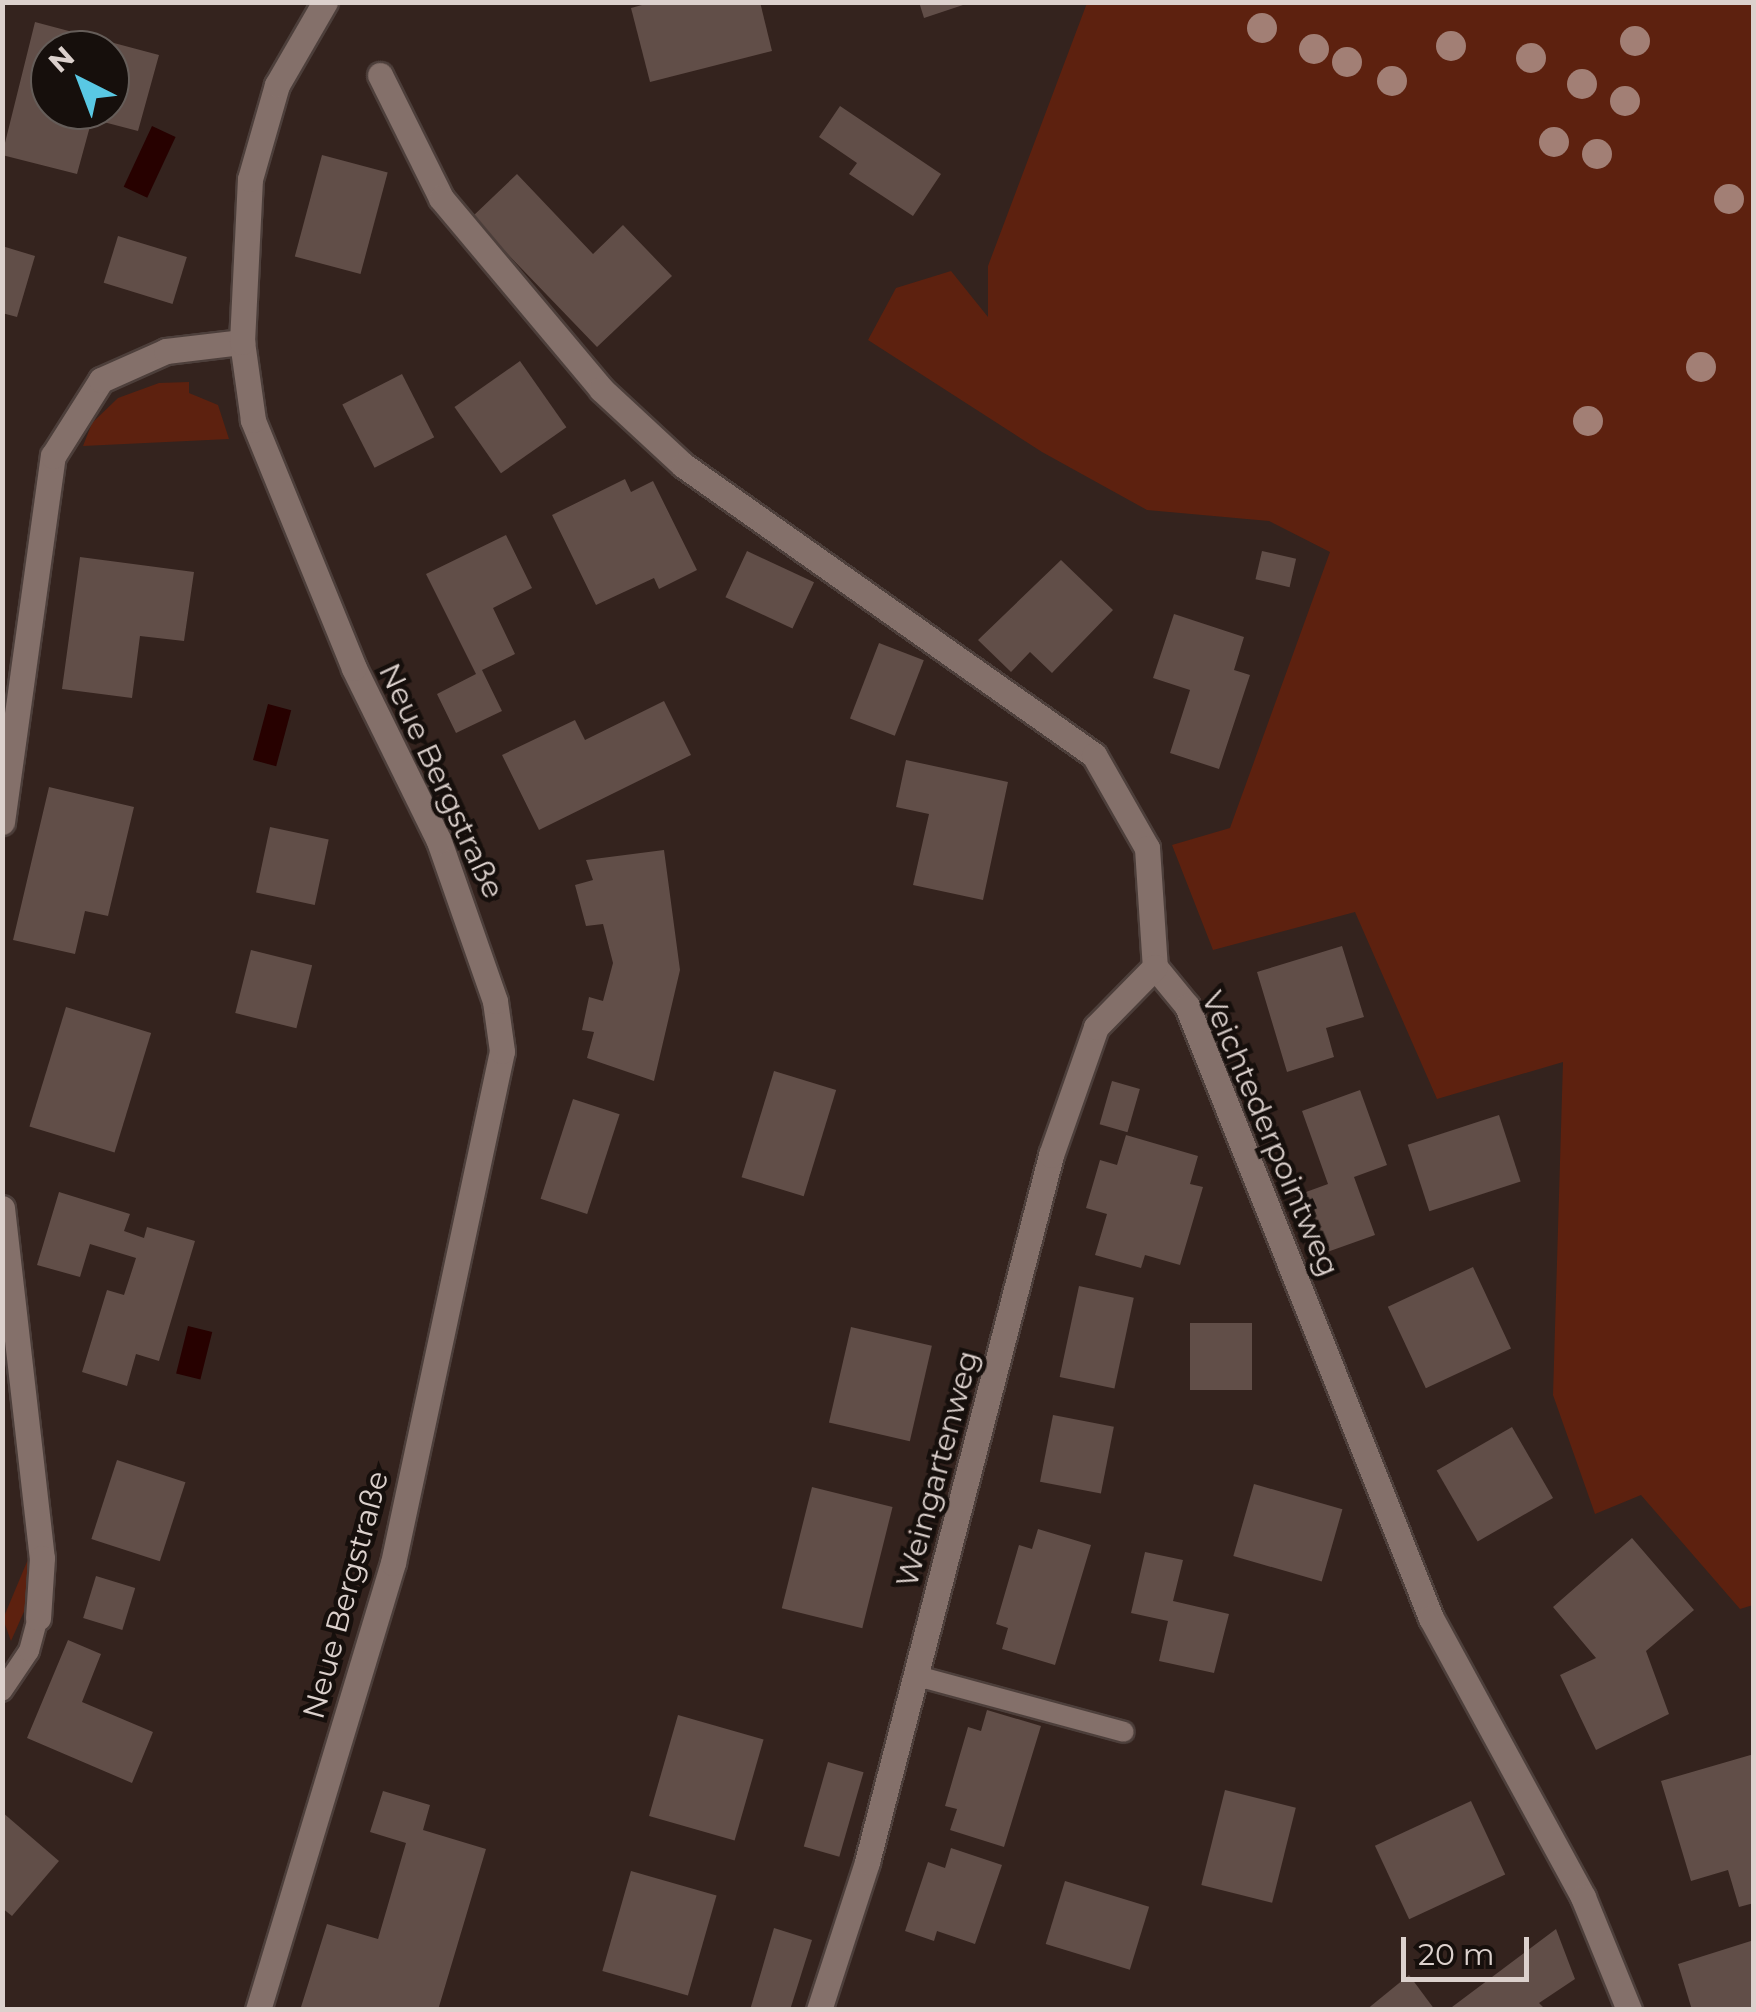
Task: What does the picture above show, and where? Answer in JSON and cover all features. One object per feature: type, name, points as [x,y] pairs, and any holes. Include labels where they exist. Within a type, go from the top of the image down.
[{"type":"street","name":"Neue Bergstraße","points":[[258,2010],[394,1562],[502,1051],[483,959],[439,841],[284,509],[253,420],[242,342],[250,179],[278,85],[295,44],[325,2]]},
{"type":"street","points":[[380,75],[442,198],[601,389],[683,465],[1094,755],[1147,848],[1155,967]]},
{"type":"street","points":[[2,822],[60,442],[101,380],[133,362],[242,342]]},
{"type":"street","name":"Weingartenweg","points":[[820,2010],[917,1676],[1051,1156],[1096,1027],[1155,967]]},
{"type":"street","name":"Veichtederpointweg","points":[[1155,967],[1187,1006],[1431,1618],[1583,1897],[1628,2010]]},
{"type":"street","points":[[2,1208],[42,1558],[38,1618]]},
{"type":"lane","points":[[2,1691],[29,1651],[38,1618]]},
{"type":"lane","points":[[917,1676],[1124,1732]]},
{"type":"shaded area","points":[[1087,3],[1753,3],[1753,1605],[1740,1609],[1641,1495],[1595,1514],[1553,1395],[1563,1062],[1437,1099],[1355,912],[1213,950],[1172,845],[1230,828],[1330,552],[1269,521],[1147,510],[1042,452],[868,340],[896,288],[951,271],[988,317],[988,266]]},
{"type":"shaded area","points":[[152,126],[176,137],[147,198],[124,187]]},
{"type":"shaded area","points":[[189,382],[189,393],[218,405],[229,439],[83,446],[92,423],[118,398],[159,383]]},
{"type":"shaded area","points":[[268,704],[291,710],[276,766],[253,760]]},
{"type":"shaded area","points":[[188,1326],[212,1332],[200,1380],[176,1374]]},
{"type":"shaded area","points":[[29,1557],[26,1607],[11,1641],[3,1619]]},
{"type":"building","points":[[653,2],[760,2],[772,51],[650,82],[631,8]]},
{"type":"building","points":[[919,2],[969,2],[969,3],[924,18]]},
{"type":"building","points":[[35,22],[65,30],[33,30]]},
{"type":"building","points":[[30,42],[30,130],[89,130],[77,174],[2,155]]},
{"type":"building","points":[[130,47],[159,55],[138,131],[130,129]]},
{"type":"building","points":[[840,106],[941,174],[913,216],[849,174],[857,163],[819,137]]},
{"type":"building","points":[[322,155],[388,173],[361,274],[295,256]]},
{"type":"building","points":[[517,174],[593,254],[623,225],[672,276],[597,347],[472,217]]},
{"type":"building","points":[[118,236],[187,257],[173,304],[104,283]]},
{"type":"building","points":[[2,246],[35,256],[17,317],[2,313]]},
{"type":"building","points":[[520,361],[566,427],[501,473],[454,407]]},
{"type":"building","points":[[402,374],[434,437],[375,468],[342,404]]},
{"type":"building","points":[[625,479],[631,492],[653,481],[697,570],[659,589],[654,578],[596,605],[552,515]]},
{"type":"building","points":[[506,535],[532,588],[493,608],[515,654],[482,670],[502,711],[456,733],[437,694],[476,674],[426,574]]},
{"type":"building","points":[[747,551],[814,582],[793,628],[725,597]]},
{"type":"building","points":[[1262,551],[1296,559],[1290,587],[1255,579]]},
{"type":"building","points":[[80,557],[194,572],[184,641],[140,636],[132,698],[62,689]]},
{"type":"building","points":[[1061,560],[1113,610],[1052,673],[1030,652],[1011,672],[978,640]]},
{"type":"building","points":[[1174,614],[1244,637],[1234,670],[1250,675],[1219,769],[1170,753],[1190,690],[1153,678]]},
{"type":"building","points":[[879,643],[924,660],[895,736],[850,719]]},
{"type":"building","points":[[664,701],[691,755],[539,830],[502,755],[575,720],[585,740]]},
{"type":"building","points":[[906,760],[1008,782],[983,900],[913,885],[929,814],[896,807]]},
{"type":"building","points":[[49,787],[134,807],[108,916],[85,911],[75,954],[13,940]]},
{"type":"building","points":[[270,827],[329,839],[315,905],[256,893]]},
{"type":"building","points":[[664,850],[680,970],[654,1081],[587,1058],[594,1032],[582,1030],[589,997],[603,1001],[613,963],[603,924],[586,926],[575,885],[593,880],[586,860]]},
{"type":"building","points":[[1342,946],[1364,1017],[1326,1028],[1334,1057],[1287,1072],[1257,972]]},
{"type":"building","points":[[251,950],[312,965],[296,1028],[235,1013]]},
{"type":"building","points":[[66,1007],[151,1033],[115,1153],[29,1127]]},
{"type":"building","points":[[774,1071],[836,1090],[804,1196],[742,1177]]},
{"type":"building","points":[[1112,1081],[1140,1089],[1127,1132],[1100,1124]]},
{"type":"building","points":[[1360,1090],[1387,1165],[1354,1177],[1375,1235],[1316,1256],[1295,1196],[1328,1184],[1302,1111]]},
{"type":"building","points":[[573,1099],[620,1114],[587,1214],[541,1199]]},
{"type":"building","points":[[1499,1115],[1521,1182],[1429,1211],[1408,1145]]},
{"type":"building","points":[[1126,1135],[1198,1156],[1190,1184],[1203,1187],[1180,1265],[1145,1255],[1141,1268],[1095,1255],[1107,1214],[1086,1208],[1100,1160],[1117,1165]]},
{"type":"building","points":[[59,1192],[130,1214],[124,1231],[144,1238],[147,1227],[195,1241],[159,1361],[136,1354],[127,1386],[82,1372],[107,1290],[124,1295],[136,1258],[90,1244],[80,1277],[37,1265]]},
{"type":"building","points":[[1473,1267],[1511,1349],[1426,1388],[1388,1307]]},
{"type":"building","points":[[1079,1286],[1134,1298],[1114,1389],[1060,1377]]},
{"type":"building","points":[[1190,1323],[1252,1323],[1252,1390],[1190,1390]]},
{"type":"building","points":[[851,1327],[932,1346],[910,1441],[829,1422]]},
{"type":"building","points":[[1053,1415],[1114,1427],[1101,1494],[1040,1482]]},
{"type":"building","points":[[1512,1427],[1553,1498],[1478,1542],[1437,1470]]},
{"type":"building","points":[[117,1460],[185,1482],[160,1561],[91,1539]]},
{"type":"building","points":[[1254,1484],[1342,1509],[1322,1581],[1233,1556]]},
{"type":"building","points":[[812,1487],[893,1507],[862,1628],[782,1608]]},
{"type":"building","points":[[1038,1529],[1091,1545],[1055,1665],[1002,1649],[1008,1628],[996,1624],[1019,1545],[1032,1549]]},
{"type":"building","points":[[1632,1538],[1694,1610],[1646,1651],[1669,1714],[1596,1750],[1560,1675],[1596,1658],[1553,1607]]},
{"type":"building","points":[[1145,1552],[1183,1560],[1173,1601],[1229,1614],[1214,1673],[1159,1661],[1168,1621],[1131,1613]]},
{"type":"building","points":[[96,1576],[135,1588],[122,1630],[83,1618]]},
{"type":"building","points":[[68,1640],[101,1654],[82,1702],[153,1732],[132,1783],[27,1738]]},
{"type":"building","points":[[987,1710],[1041,1726],[1004,1847],[950,1830],[957,1809],[945,1806],[968,1727],[981,1731]]},
{"type":"building","points":[[678,1715],[764,1740],[735,1840],[649,1816]]},
{"type":"building","points":[[1754,1754],[1754,1903],[1739,1907],[1728,1870],[1691,1881],[1661,1781]]},
{"type":"building","points":[[828,1762],[864,1772],[839,1857],[804,1847]]},
{"type":"building","points":[[1225,1790],[1296,1808],[1272,1903],[1201,1885]]},
{"type":"building","points":[[383,1791],[430,1805],[423,1830],[486,1849],[438,2010],[301,2007],[327,1924],[378,1939],[406,1843],[370,1832]]},
{"type":"building","points":[[1471,1801],[1505,1874],[1409,1919],[1375,1846]]},
{"type":"building","points":[[2,1812],[59,1861],[12,1916],[2,1908]]},
{"type":"building","points":[[951,1848],[1002,1865],[975,1944],[937,1931],[934,1941],[905,1931],[928,1862],[945,1868]]},
{"type":"building","points":[[631,1871],[717,1896],[688,1996],[602,1971]]},
{"type":"building","points":[[1065,1881],[1149,1907],[1130,1970],[1046,1944]]},
{"type":"building","points":[[774,1928],[812,1940],[790,2010],[750,2010]]},
{"type":"building","points":[[1556,1929],[1575,1979],[1539,2003],[1546,2010],[1448,2010]]},
{"type":"building","points":[[1754,1940],[1754,2010],[1692,2010],[1678,1964]]},
{"type":"building","points":[[1409,1975],[1435,2010],[1366,2010]]}]
